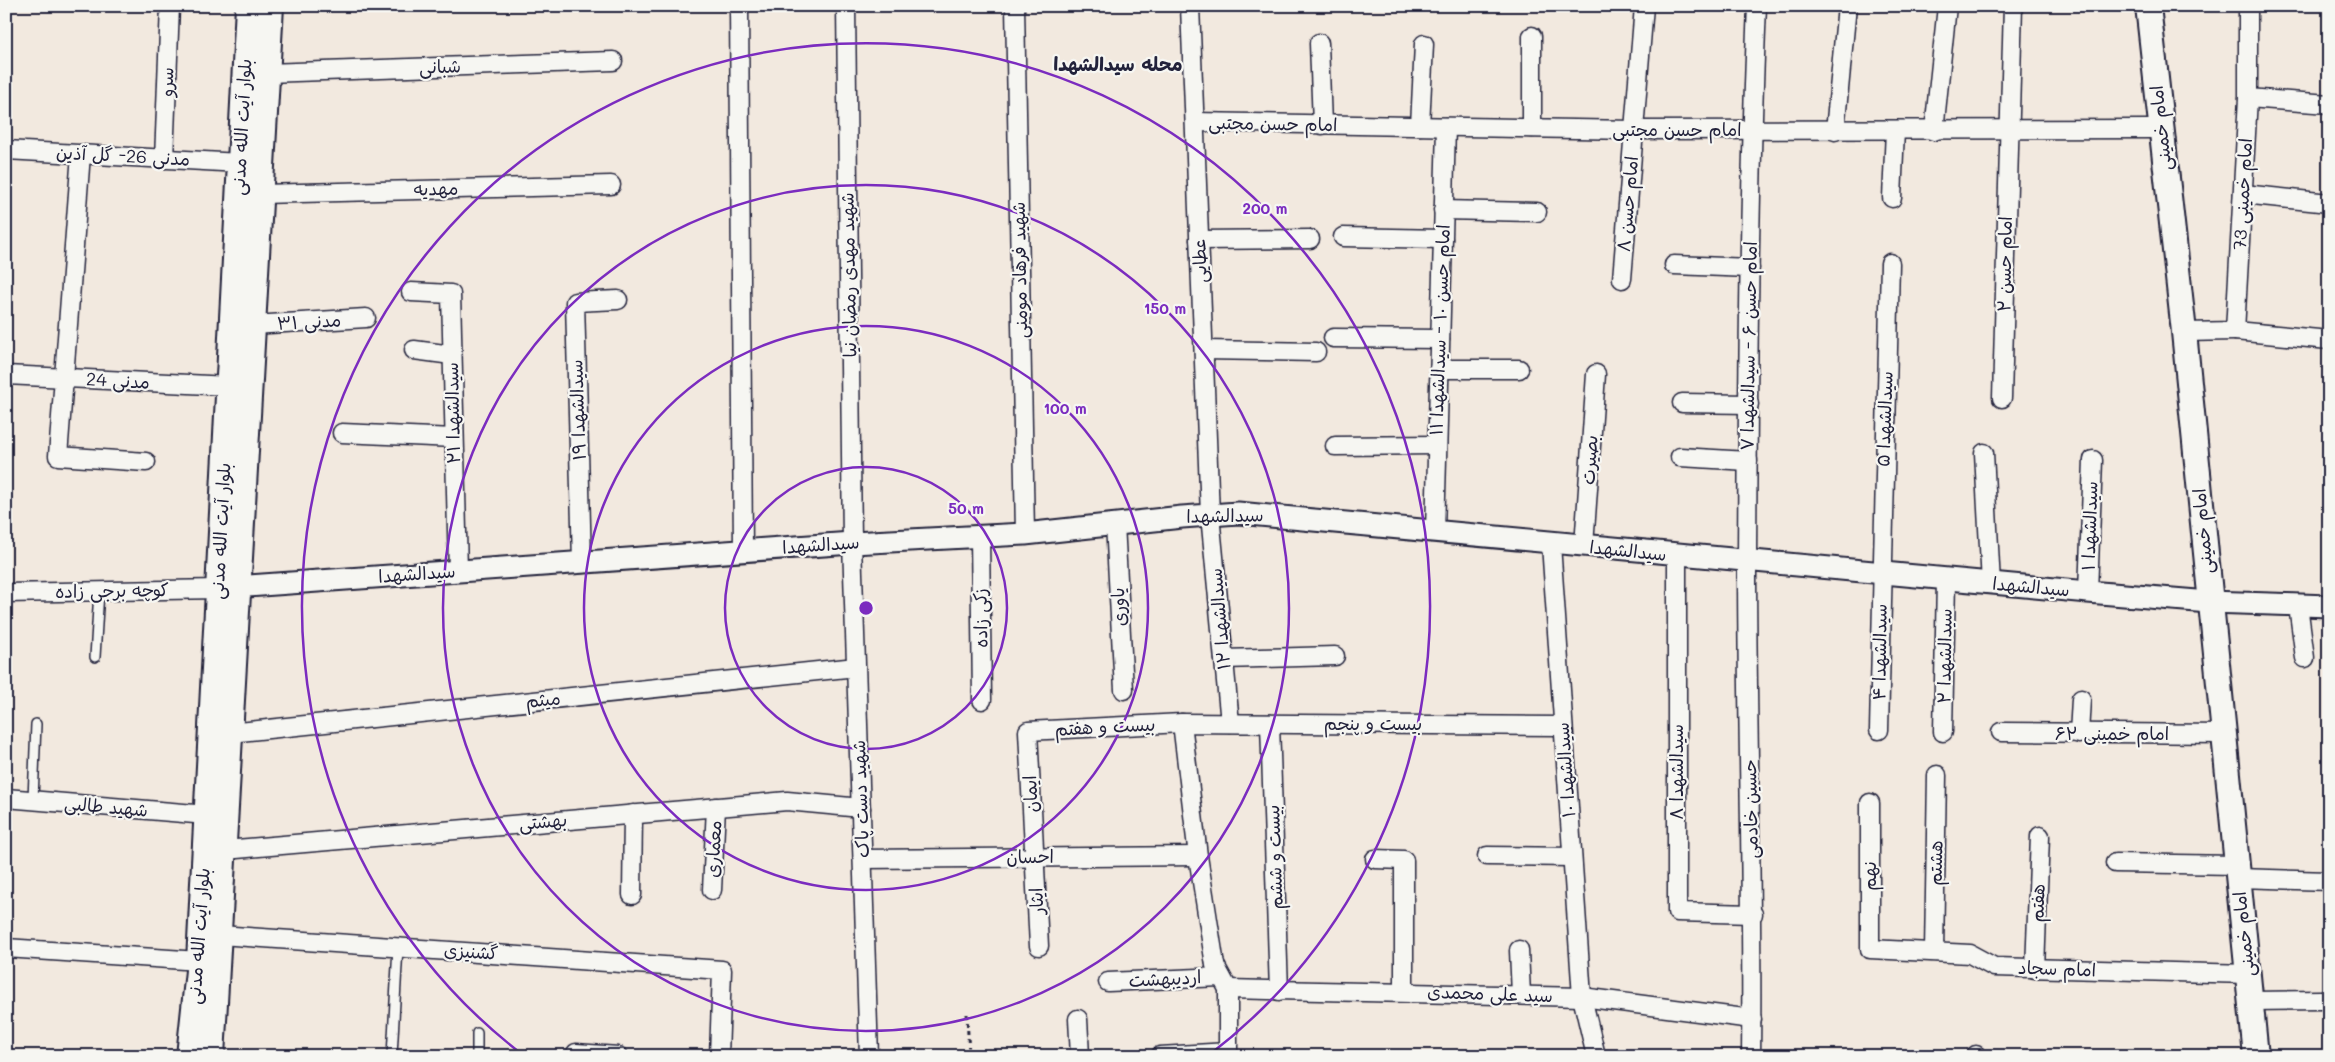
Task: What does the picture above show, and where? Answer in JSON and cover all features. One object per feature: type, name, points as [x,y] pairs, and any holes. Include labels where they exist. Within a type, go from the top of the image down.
[{"type":"main road","name":"بلوار آیت الله مدنی","points":[[212,1056],[225,850],[230,732],[228,587],[229,386],[248,6]]},
{"type":"main road","name":"بلوار آیت الله مدنی","points":[[189,1056],[199,962],[206,815],[253,325],[271,6]]},
{"type":"main road","name":"امام خمینی","points":[[2148,6],[2160,129],[2184,332],[2209,602],[2256,1056]]},
{"type":"street","name":"سرو","points":[[164,159],[170,6]]},
{"type":"street","points":[[739,6],[743,551]]},
{"type":"street","name":"شهید مهدی رمضان نیا","points":[[846,6],[852,543]]},
{"type":"street","name":"شهید فرهاد مومنی","points":[[1015,6],[1025,534]]},
{"type":"street","name":"عطایی","points":[[1190,6],[1210,515]]},
{"type":"street","name":"امام حسن ۸","points":[[1622,278],[1644,6]]},
{"type":"street","name":"امام حسن ۶ - سیدالشهدا ۷","points":[[1747,562],[1752,130],[1757,6]]},
{"type":"street","points":[[1835,131],[1847,6]]},
{"type":"street","points":[[1934,130],[1947,6]]},
{"type":"street","name":"امام حسن ۲","points":[[2002,398],[2013,6]]},
{"type":"street","name":"امام خمینی 73","points":[[2236,331],[2248,98],[2248,6]]},
{"type":"street","points":[[1532,36],[1532,128]]},
{"type":"street","points":[[1319,43],[1322,124]]},
{"type":"street","points":[[1420,126],[1424,44]]},
{"type":"street","name":"شبانی","points":[[267,73],[614,61]]},
{"type":"street","points":[[2248,98],[2329,104]]},
{"type":"street","name":"امام حسن مجتبی","points":[[1194,122],[1634,130],[2009,131],[2160,129]]},
{"type":"street","name":"امام حسن ۱۰ - سیدالشهدا ۱۱","points":[[1435,532],[1446,127]]},
{"type":"street","points":[[1892,198],[1894,130]]},
{"type":"street","name":"مدنی 26- گل آذین","points":[[6,150],[240,163]]},
{"type":"street","points":[[81,154],[58,456],[146,462]]},
{"type":"street","name":"مهدیه","points":[[260,194],[611,185]]},
{"type":"street","points":[[2243,194],[2329,203]]},
{"type":"street","points":[[1444,210],[1537,212]]},
{"type":"street","points":[[1343,237],[1443,239]]},
{"type":"street","points":[[1199,240],[1310,239]]},
{"type":"street","name":"سیدالشهدا ۵","points":[[1881,574],[1890,263]]},
{"type":"street","points":[[1674,265],[1750,268]]},
{"type":"street","name":"سیدالشهدا ۲۱","points":[[411,292],[451,294],[458,572]]},
{"type":"street","name":"سیدالشهدا ۱۹","points":[[582,562],[575,302],[618,300]]},
{"type":"street","name":"مدنی ۳۱","points":[[253,325],[366,318]]},
{"type":"street","points":[[2184,332],[2236,331],[2329,340]]},
{"type":"street","points":[[1333,338],[1440,338]]},
{"type":"street","points":[[414,350],[452,355]]},
{"type":"street","points":[[1204,350],[1316,352]]},
{"type":"street","points":[[1439,369],[1519,369]]},
{"type":"street","name":"بصیرت","points":[[1584,546],[1596,374]]},
{"type":"street","name":"مدنی 24","points":[[6,375],[229,386]]},
{"type":"street","points":[[1682,403],[1749,404]]},
{"type":"street","points":[[342,434],[454,438]]},
{"type":"street","points":[[1335,446],[1437,445]]},
{"type":"street","points":[[1984,453],[1991,584]]},
{"type":"street","points":[[1680,457],[1748,461]]},
{"type":"street","name":"سیدالشهدا ۱","points":[[2088,592],[2093,460]]},
{"type":"street","name":"سیدالشهدا","points":[[228,587],[852,543],[1025,534],[1114,524],[1238,514],[1281,516],[1551,544],[1991,584],[2209,602],[2329,606]]},
{"type":"street","name":"سیدالشهدا ۱۲","points":[[1210,515],[1230,723]]},
{"type":"street","name":"یاوری","points":[[1114,524],[1124,690]]},
{"type":"street","name":"زکی زاده","points":[[980,536],[982,700]]},
{"type":"street","name":"شهید دست پاک","points":[[852,543],[870,1056]]},
{"type":"street","name":"سیدالشهدا ۱۰","points":[[1551,544],[1582,997],[1596,1056]]},
{"type":"street","name":"سیدالشهدا ۸","points":[[1677,555],[1677,912],[1753,914]]},
{"type":"street","name":"حسین خادمی","points":[[1747,562],[1753,914],[1751,1056]]},
{"type":"street","name":"سیدالشهدا ۴","points":[[1879,730],[1881,574]]},
{"type":"street","name":"سیدالشهدا ۲","points":[[1944,732],[1946,580]]},
{"type":"street","name":"کوچه برجى زاده","points":[[6,593],[228,587]]},
{"type":"street","points":[[2298,605],[2305,658]]},
{"type":"street","points":[[1224,659],[1336,656]]},
{"type":"street","name":"میثم","points":[[230,732],[856,667]]},
{"type":"street","points":[[2080,734],[2081,699]]},
{"type":"street","points":[[1160,1056],[1228,1054],[1225,983],[1215,964],[1198,856],[1182,723]]},
{"type":"street","name":"بیست و پنجم","points":[[1182,723],[1563,726]]},
{"type":"street","name":"بیست و هفتم","points":[[1028,730],[1182,723]]},
{"type":"street","name":"بیست و ششم","points":[[1270,724],[1279,991]]},
{"type":"street","name":"ایمان","points":[[1028,730],[1035,857]]},
{"type":"street","name":"امام خمینی ۶۲","points":[[2001,732],[2223,734]]},
{"type":"street","name":"هشتم","points":[[1934,952],[1937,775]]},
{"type":"street","name":"شهید طالبی","points":[[6,798],[206,815]]},
{"type":"street","name":"بهشتی","points":[[225,850],[787,801],[861,808]]},
{"type":"street","name":"نهم","points":[[1870,803],[1870,949]]},
{"type":"street","name":"معماری","points":[[712,890],[716,807]]},
{"type":"street","points":[[632,895],[633,814]]},
{"type":"street","name":"هفتم","points":[[2036,969],[2040,836]]},
{"type":"street","name":"احسان","points":[[863,859],[1198,856]]},
{"type":"street","points":[[1486,856],[1572,857]]},
{"type":"street","name":"ایثار","points":[[1035,857],[1039,946]]},
{"type":"street","points":[[1375,859],[1404,860],[1404,992]]},
{"type":"street","points":[[2115,864],[2237,872],[2329,881]]},
{"type":"street","name":"گشنیزی","points":[[220,935],[722,970],[719,1056]]},
{"type":"street","points":[[6,948],[199,962]]},
{"type":"street","name":"امام سجاد","points":[[1870,949],[1970,954],[1994,967],[2248,974]]},
{"type":"street","points":[[1519,950],[1522,995]]},
{"type":"street","name":"اردیبهشت","points":[[1108,982],[1225,983]]},
{"type":"street","name":"سید علی محمدی","points":[[1225,983],[1279,991],[1582,997],[1752,1018]]},
{"type":"street","points":[[2251,1001],[2321,1000]]},
{"type":"street","points":[[1078,1018],[1080,1056]]},
{"type":"street","points":[[576,1053],[618,1056]]},
{"type":"lane","points":[[95,657],[99,591]]},
{"type":"lane","points":[[33,800],[36,724]]},
{"type":"lane","points":[[392,1056],[398,947]]},
{"type":"lane","points":[[477,1033],[477,1056]]},
{"type":"path","points":[[967,1014],[969,1056]]},
{"type":"district","name":"محله سیدالشهدا","points":[[1118,64]]}]
